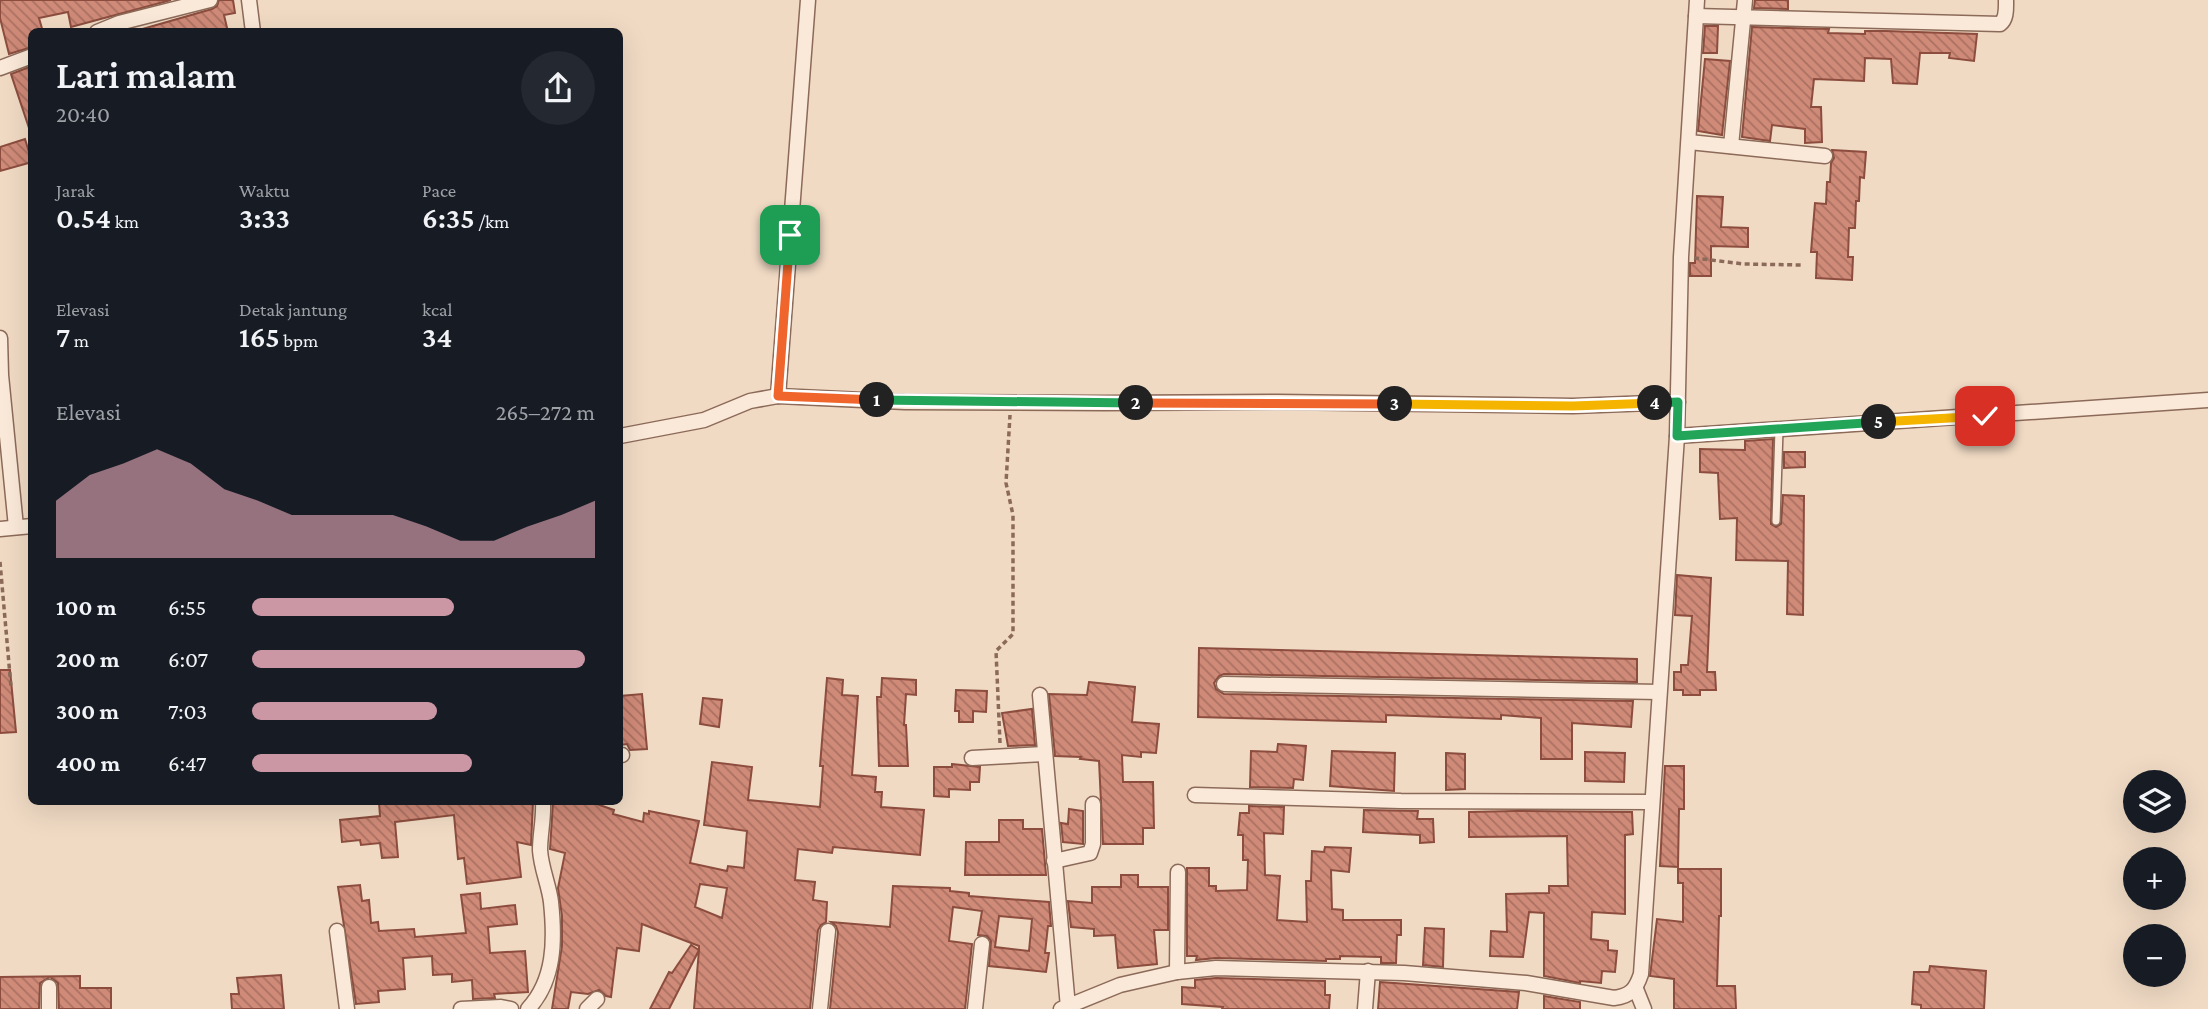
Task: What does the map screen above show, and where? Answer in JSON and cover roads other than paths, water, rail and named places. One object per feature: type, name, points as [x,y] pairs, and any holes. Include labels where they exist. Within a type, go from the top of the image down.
[{"type":"street","points":[[107,28],[209,0]]},
{"type":"street","points":[[249,0],[252,28]]},
{"type":"street","points":[[778,396],[808,0]]},
{"type":"street","points":[[1040,695],[1065,1008],[1120,985],[1177,972],[1216,968],[1368,971],[1526,982],[1614,998],[1625,997],[1636,989],[1641,974],[1677,436],[1681,257],[1697,0]]},
{"type":"street","points":[[1731,146],[1745,0]]},
{"type":"street","points":[[1696,16],[2000,24],[2005,15],[2006,0]]},
{"type":"street","points":[[0,68],[28,58]]},
{"type":"street","points":[[1689,142],[1825,156]]},
{"type":"street","points":[[0,338],[16,527]]},
{"type":"street","points":[[623,435],[704,420],[750,401],[778,396],[905,402],[1573,406],[1678,402]]},
{"type":"street","points":[[1677,436],[2208,400]]},
{"type":"street","points":[[0,529],[28,526]]},
{"type":"street","points":[[1224,684],[1659,692]]},
{"type":"street","points":[[972,758],[1044,754]]},
{"type":"street","points":[[1195,795],[1401,801],[1651,802]]},
{"type":"street","points":[[1055,861],[1090,853],[1093,844],[1093,804]]},
{"type":"street","points":[[528,1009],[545,987],[550,969],[551,901],[540,849],[543,805]]},
{"type":"street","points":[[1177,972],[1178,872]]},
{"type":"street","points":[[337,931],[348,1009]]},
{"type":"street","points":[[820,1009],[828,932]]},
{"type":"street","points":[[975,1009],[982,944]]},
{"type":"street","points":[[1365,1009],[1368,971]]},
{"type":"street","points":[[49,987],[49,1009]]},
{"type":"street","points":[[1636,989],[1644,1009]]},
{"type":"street","points":[[461,1009],[511,1009]]},
{"type":"lane","points":[[1776,521],[1779,430]]}]
